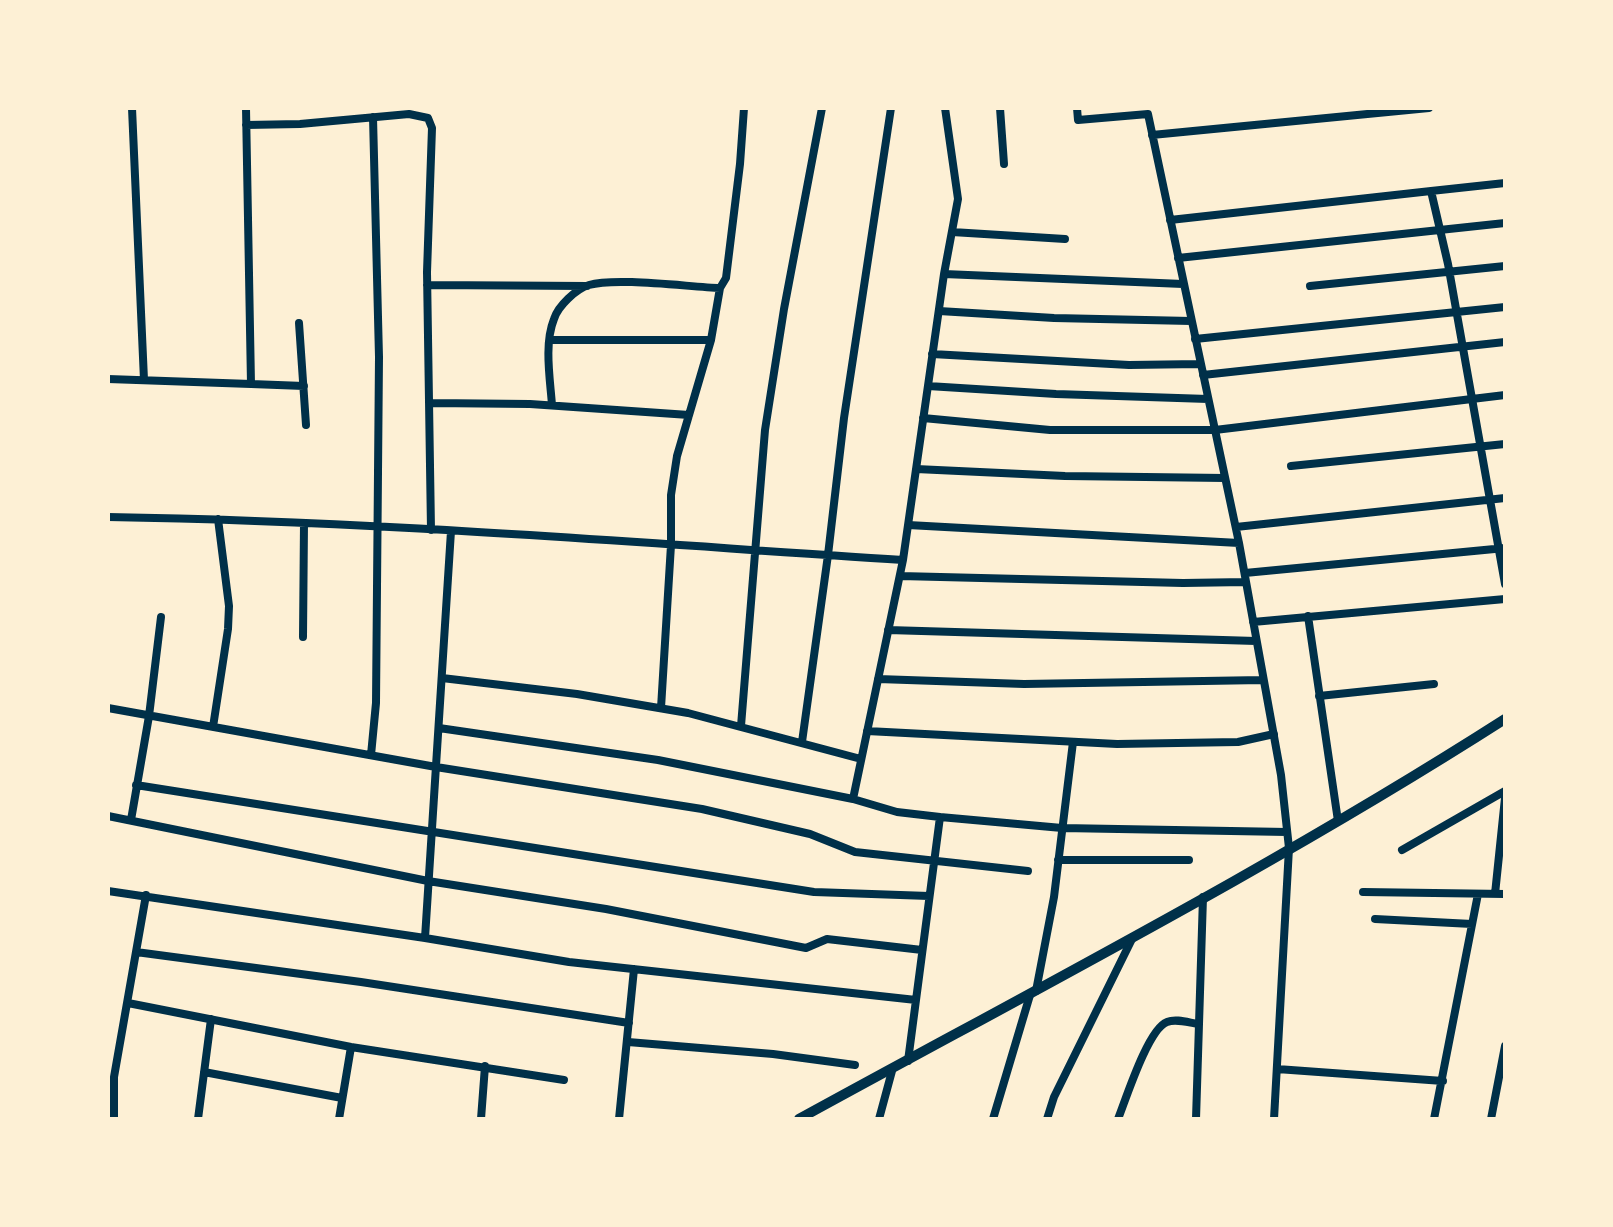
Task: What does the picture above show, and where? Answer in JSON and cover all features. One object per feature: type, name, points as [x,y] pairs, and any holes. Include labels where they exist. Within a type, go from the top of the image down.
[{"type":"street","points":[[132,108],[144,380]]},
{"type":"street","points":[[246,108],[251,384]]},
{"type":"street","points":[[661,708],[671,495],[677,456],[711,340],[720,288],[726,278],[744,108]]},
{"type":"street","points":[[741,726],[765,430],[822,108]]},
{"type":"street","points":[[802,742],[844,418],[891,108]]},
{"type":"street","points":[[853,799],[903,560],[944,274],[958,199],[945,108]]},
{"type":"street","points":[[1000,108],[1004,164]]},
{"type":"street","points":[[1077,108],[1078,120],[1148,114],[1246,578],[1281,775],[1289,848],[1274,1119]]},
{"type":"street","points":[[1152,135],[1429,108]]},
{"type":"street","points":[[246,125],[420,115],[428,118],[432,128],[427,285],[431,530]]},
{"type":"street","points":[[371,755],[376,703],[379,357],[373,117]]},
{"type":"street","points":[[1170,220],[1505,183]]},
{"type":"street","points":[[1431,191],[1449,272],[1489,499],[1502,548],[1505,584]]},
{"type":"street","points":[[1178,258],[1505,223]]},
{"type":"street","points":[[952,232],[1065,239]]},
{"type":"street","points":[[1310,286],[1505,266]]},
{"type":"street","points":[[944,274],[1183,284]]},
{"type":"street","points":[[427,285],[587,286],[610,283],[720,288]]},
{"type":"street","points":[[552,405],[550,340],[554,316],[560,306],[587,286]]},
{"type":"street","points":[[1195,339],[1505,307]]},
{"type":"street","points":[[939,311],[1054,318],[1191,321]]},
{"type":"street","points":[[299,323],[306,425]]},
{"type":"street","points":[[550,340],[711,340]]},
{"type":"street","points":[[1203,375],[1505,342]]},
{"type":"street","points":[[932,354],[1129,365],[1200,364]]},
{"type":"street","points":[[108,379],[304,386]]},
{"type":"street","points":[[928,386],[1208,399]]},
{"type":"street","points":[[923,418],[1050,430],[1215,430],[1505,395]]},
{"type":"street","points":[[431,403],[552,405],[689,415]]},
{"type":"street","points":[[1291,466],[1505,444]]},
{"type":"street","points":[[916,469],[1065,476],[1225,478]]},
{"type":"street","points":[[1236,527],[1505,498]]},
{"type":"street","points":[[108,517],[378,527],[903,560]]},
{"type":"street","points":[[213,727],[229,606],[218,519]]},
{"type":"street","points":[[303,637],[304,523]]},
{"type":"street","points":[[908,525],[1239,543]]},
{"type":"street","points":[[425,938],[451,531]]},
{"type":"street","points":[[900,576],[1183,583],[1502,548]]},
{"type":"street","points":[[1253,622],[1505,599]]},
{"type":"street","points":[[1308,616],[1338,821]]},
{"type":"street","points":[[131,820],[149,716],[161,617]]},
{"type":"street","points":[[888,630],[1256,641]]},
{"type":"street","points":[[442,678],[577,694],[661,708],[861,759]]},
{"type":"street","points":[[878,679],[1024,684],[1263,680]]},
{"type":"street","points":[[1319,696],[1434,684]]},
{"type":"street","points":[[108,708],[436,767],[702,809],[810,834],[855,852],[1028,871]]},
{"type":"street","points":[[799,1119],[1033,994],[1406,782],[1505,719]]},
{"type":"street","points":[[439,728],[658,760],[853,799],[897,812],[1062,828],[1287,832]]},
{"type":"street","points":[[867,731],[1195,745],[1238,742],[1274,734]]},
{"type":"street","points":[[993,1119],[1033,994],[1058,860],[1073,742]]},
{"type":"street","points":[[136,785],[814,892],[929,896]]},
{"type":"street","points":[[1402,850],[1505,791]]},
{"type":"street","points":[[1495,894],[1505,798]]},
{"type":"street","points":[[108,816],[428,881],[606,909],[806,948],[827,939],[922,950]]},
{"type":"street","points":[[908,1061],[940,817]]},
{"type":"street","points":[[1058,860],[1189,860]]},
{"type":"street","points":[[108,891],[569,962],[916,1000]]},
{"type":"street","points":[[1363,892],[1505,894]]},
{"type":"street","points":[[1434,1119],[1478,894]]},
{"type":"street","points":[[114,1119],[111,1076],[128,1003],[146,895]]},
{"type":"street","points":[[1196,1119],[1203,897]]},
{"type":"street","points":[[1375,919],[1472,924]]},
{"type":"street","points":[[1047,1119],[1054,1097],[1133,937]]},
{"type":"street","points":[[136,952],[629,1023]]},
{"type":"street","points":[[619,1119],[634,969]]},
{"type":"street","points":[[128,1003],[351,1047],[564,1080]]},
{"type":"street","points":[[198,1119],[211,1019]]},
{"type":"street","points":[[1118,1119],[1160,1026],[1169,1020],[1199,1024]]},
{"type":"street","points":[[628,1042],[773,1054],[855,1065]]},
{"type":"street","points":[[1491,1119],[1505,1046]]},
{"type":"street","points":[[339,1119],[351,1047]]},
{"type":"street","points":[[481,1119],[485,1066]]},
{"type":"street","points":[[1277,1069],[1443,1081]]},
{"type":"street","points":[[879,1119],[892,1071]]},
{"type":"street","points":[[204,1072],[342,1098]]},
{"type":"street","points":[[820,1119],[823,1106]]}]
